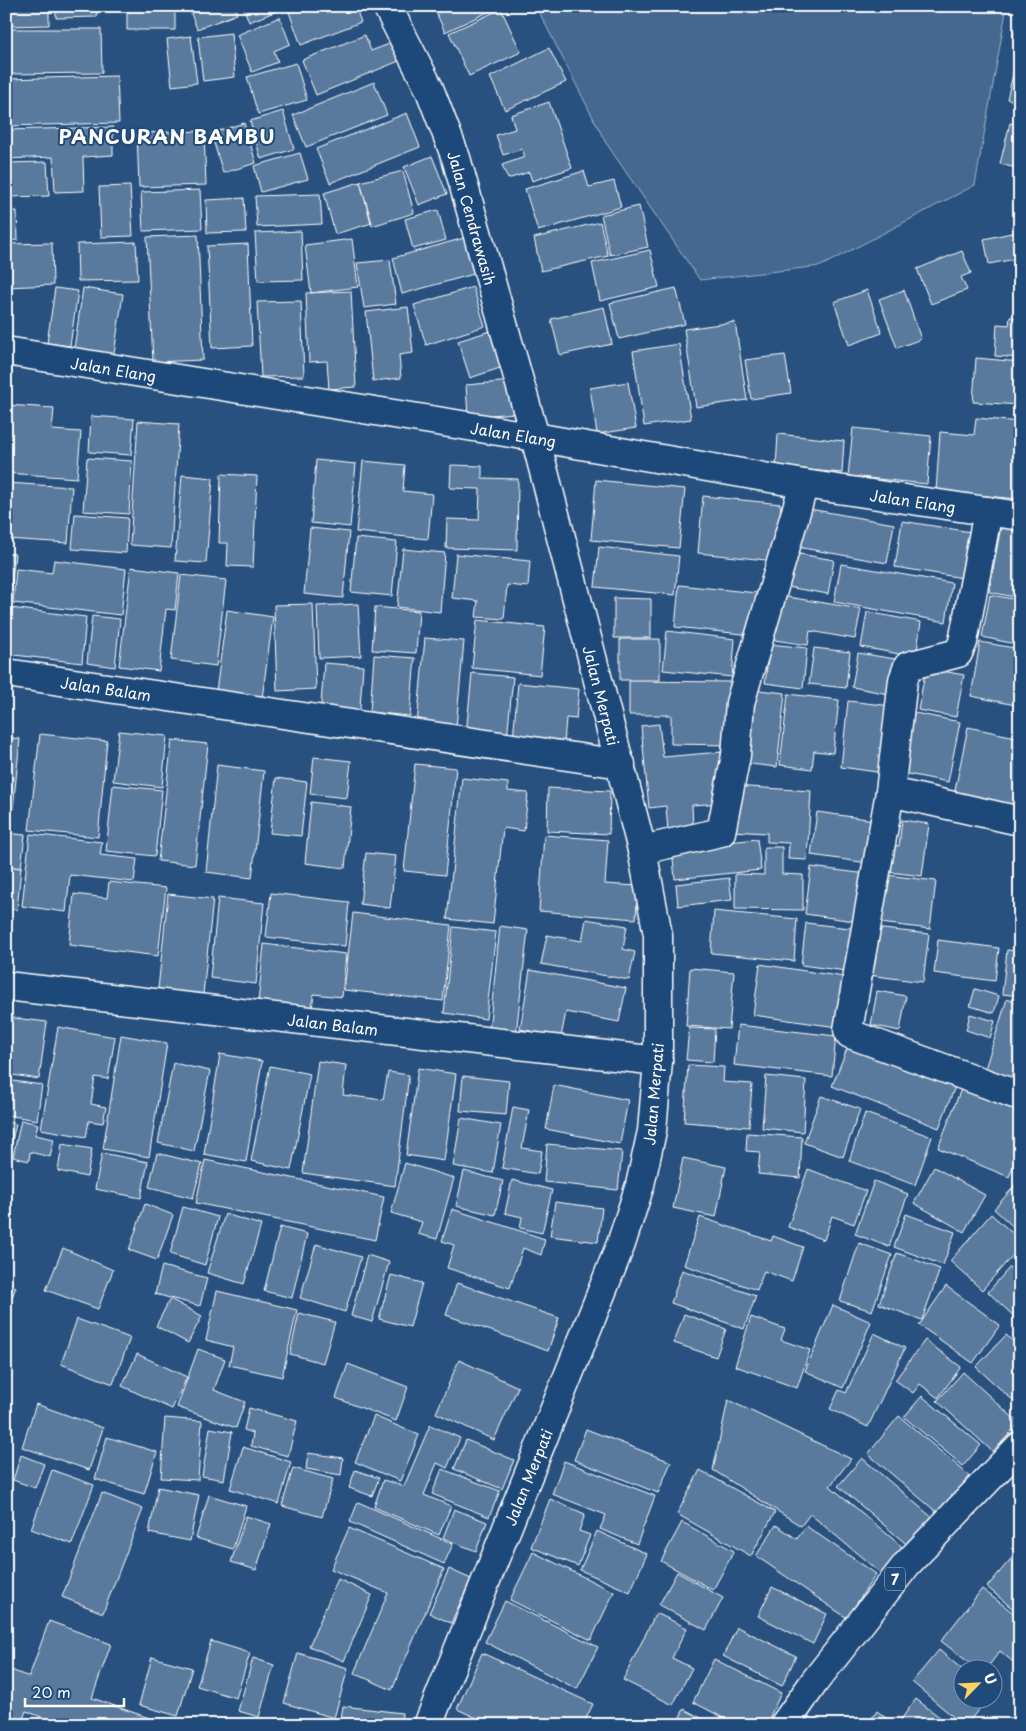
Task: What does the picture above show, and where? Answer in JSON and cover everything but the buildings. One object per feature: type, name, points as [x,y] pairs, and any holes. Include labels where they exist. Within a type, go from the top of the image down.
[{"type":"main road","name":"Jalan Cendrawasih","points":[[387,6],[430,88],[456,158],[535,437]]},
{"type":"main road","name":"Jalan Elang","points":[[6,351],[535,437],[804,484],[1020,516]]},
{"type":"main road","name":"Jalan Merpati","points":[[428,1725],[622,1244],[640,1185],[652,1131],[658,1061],[658,935],[642,850],[535,437]]},
{"type":"main road","points":[[642,850],[721,832],[736,755],[740,703],[804,484]]},
{"type":"main road","points":[[988,511],[961,648],[958,653],[908,666],[903,680],[890,792],[848,1030],[850,1034],[1020,1096]]},
{"type":"main road","name":"Jalan Balam","points":[[6,673],[621,764]]},
{"type":"main road","points":[[890,792],[1020,821]]},
{"type":"main road","name":"Jalan Balam","points":[[6,986],[658,1061]]},
{"type":"main road","name":"7","points":[[784,1725],[815,1681],[907,1564],[1020,1446]]},
{"type":"shaded area","points":[[536,6],[1007,6],[975,185],[821,266],[700,280],[606,143]]},
{"type":"district","name":"PANCURAN BAMBU","points":[[167,136]]}]
